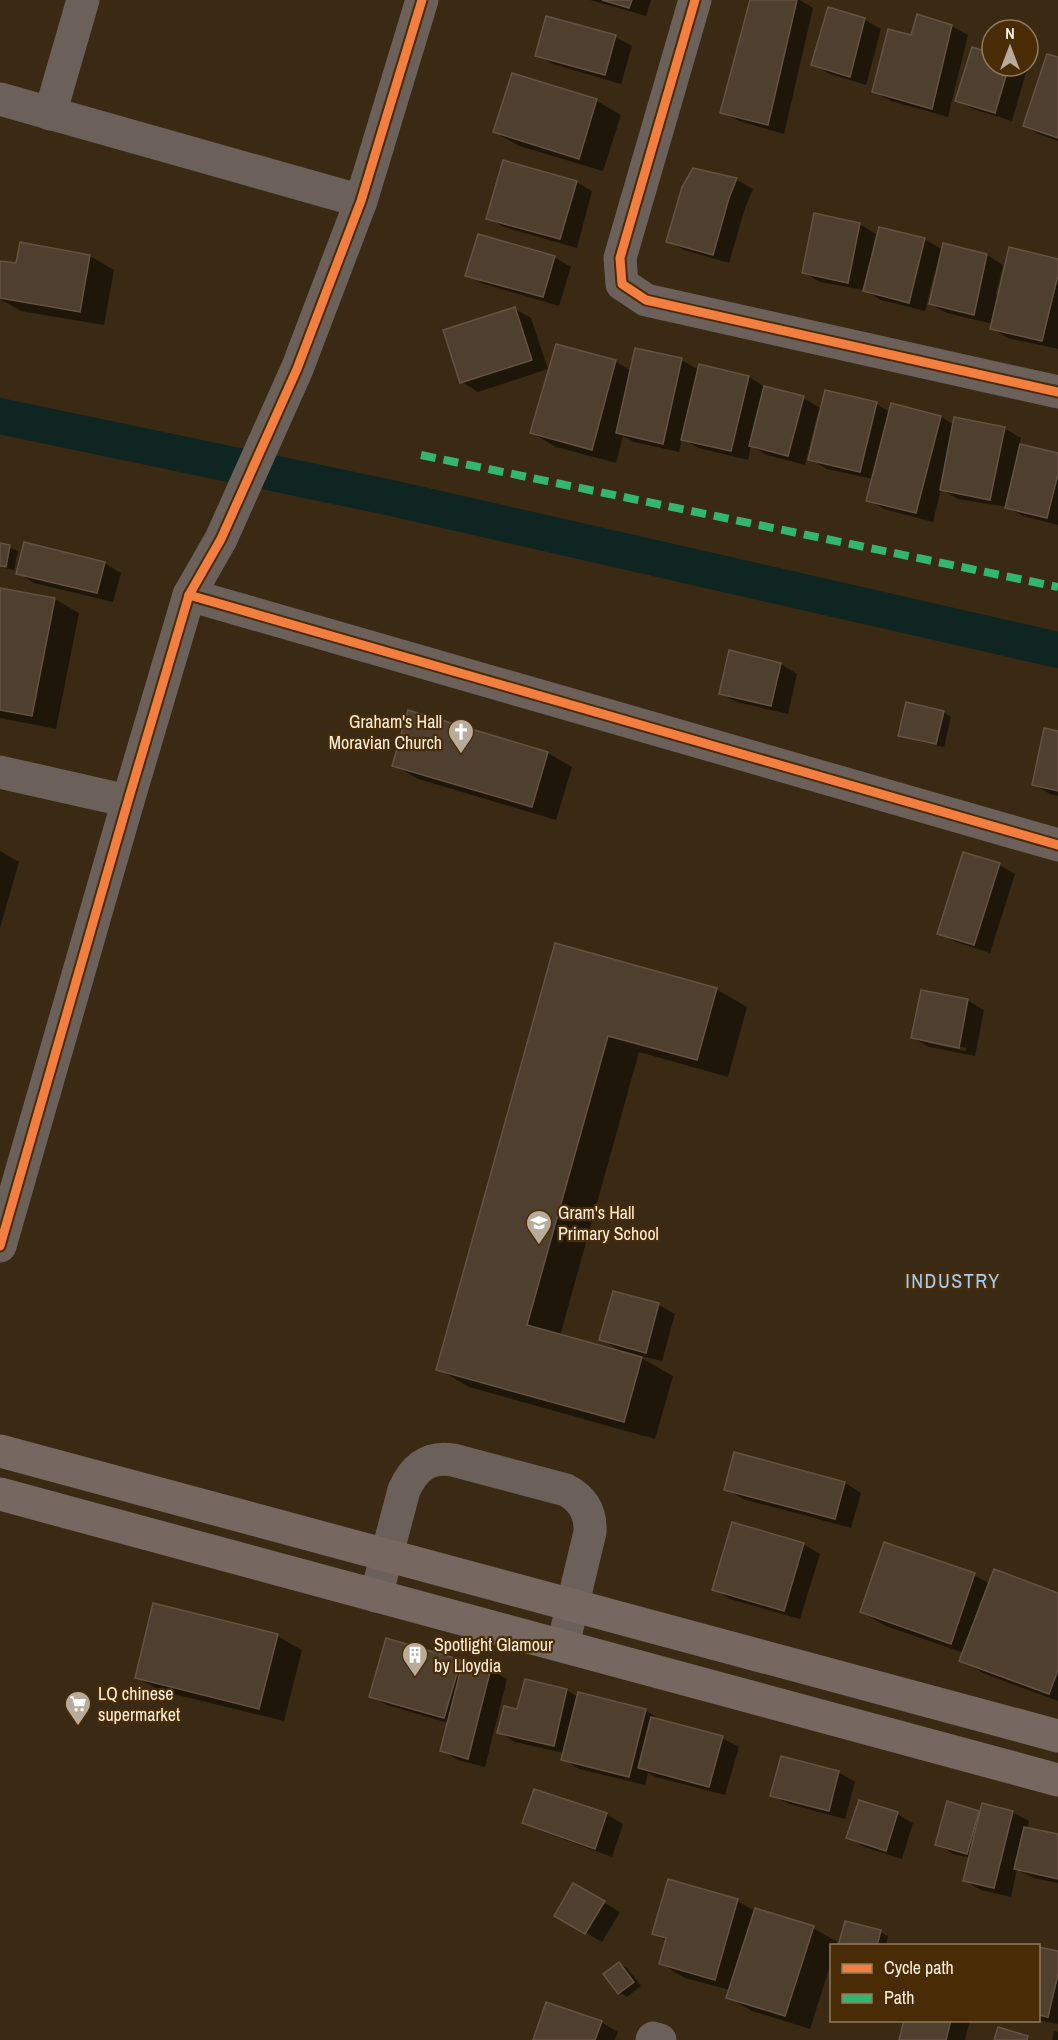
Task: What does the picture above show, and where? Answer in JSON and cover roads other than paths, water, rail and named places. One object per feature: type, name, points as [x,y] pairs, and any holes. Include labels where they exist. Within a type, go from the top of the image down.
[{"type":"main road","points":[[0,1451],[386,1557],[573,1604],[1058,1736]]},
{"type":"main road","points":[[0,1494],[1058,1780]]},
{"type":"street","points":[[50,114],[83,0]]},
{"type":"street","points":[[0,1246],[189,595],[221,539],[297,369],[361,201],[422,0]]},
{"type":"street","points":[[695,0],[620,258],[622,284],[646,300],[1058,392]]},
{"type":"street","points":[[0,99],[361,201]]},
{"type":"street","points":[[189,595],[1058,845]]},
{"type":"street","points":[[0,772],[128,801]]},
{"type":"street","points":[[376,1596],[404,1490],[410,1478],[423,1464],[444,1459],[453,1460],[566,1490],[579,1499],[588,1514],[590,1532],[563,1645]]},
{"type":"street","points":[[652,2040],[653,2038],[660,2040]]},
{"type":"waterway","points":[[0,416],[387,497],[1058,650]]},
{"type":"place","name":"Graham's Hall Moravian Church","points":[[461,755]]},
{"type":"place","name":"Gram's Hall Primary School","points":[[539,1246]]},
{"type":"place","name":"Spotlight Glamour by Lloydia","points":[[415,1678]]},
{"type":"place","name":"LQ chinese supermarket","points":[[78,1727]]},
{"type":"district","name":"INDUSTRY","points":[[953,1281]]}]
